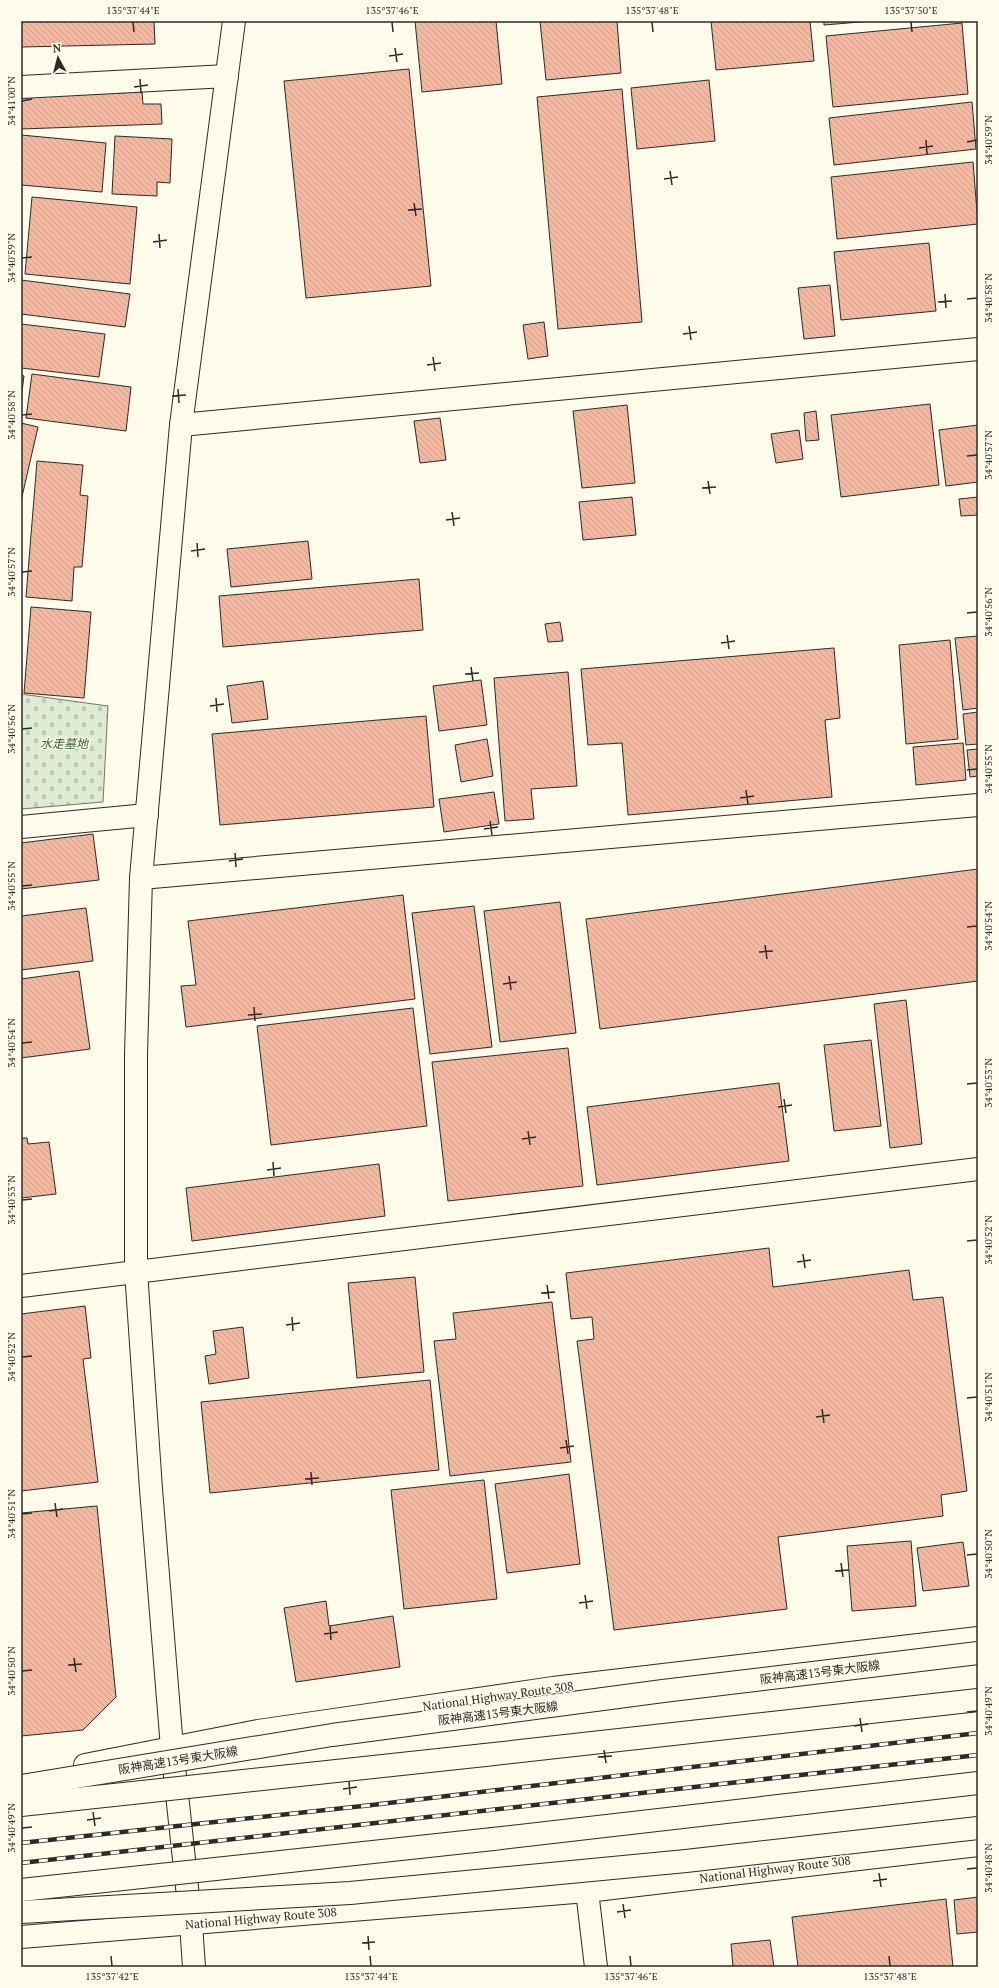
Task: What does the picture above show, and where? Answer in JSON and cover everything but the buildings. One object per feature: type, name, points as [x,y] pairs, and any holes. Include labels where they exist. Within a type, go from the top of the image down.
[{"type":"main road","points":[[194,1967],[191,1924],[172,1748],[136,1271],[136,1055],[141,878],[181,424],[234,21]]},
{"type":"main road","points":[[21,87],[227,76]]},
{"type":"main road","points":[[181,424],[978,350]]},
{"type":"main road","points":[[141,878],[978,805]]},
{"type":"main road","points":[[21,827],[146,815]]},
{"type":"main road","points":[[21,1286],[978,1169]]},
{"type":"main road","name":"National Highway Route 308","points":[[21,1775],[99,1762],[258,1731],[553,1688],[978,1638]]},
{"type":"main road","name":"阪神高速13号東大阪線","points":[[21,1786],[340,1734],[663,1691],[978,1653]]},
{"type":"main road","points":[[21,1805],[978,1700]]},
{"type":"main road","points":[[21,1890],[493,1839],[978,1783]]},
{"type":"main road","points":[[21,1912],[350,1893],[686,1861],[978,1828]]},
{"type":"main road","name":"National Highway Route 308","points":[[21,1937],[587,1891],[978,1845]]},
{"type":"main road","points":[[587,1891],[596,1967]]},
{"type":"green space","name":"水走墓地","points":[[21,694],[108,706],[103,802],[21,809]]},
{"type":"railway","points":[[21,1843],[372,1805],[978,1733]]},
{"type":"railway","points":[[21,1863],[978,1755]]}]
